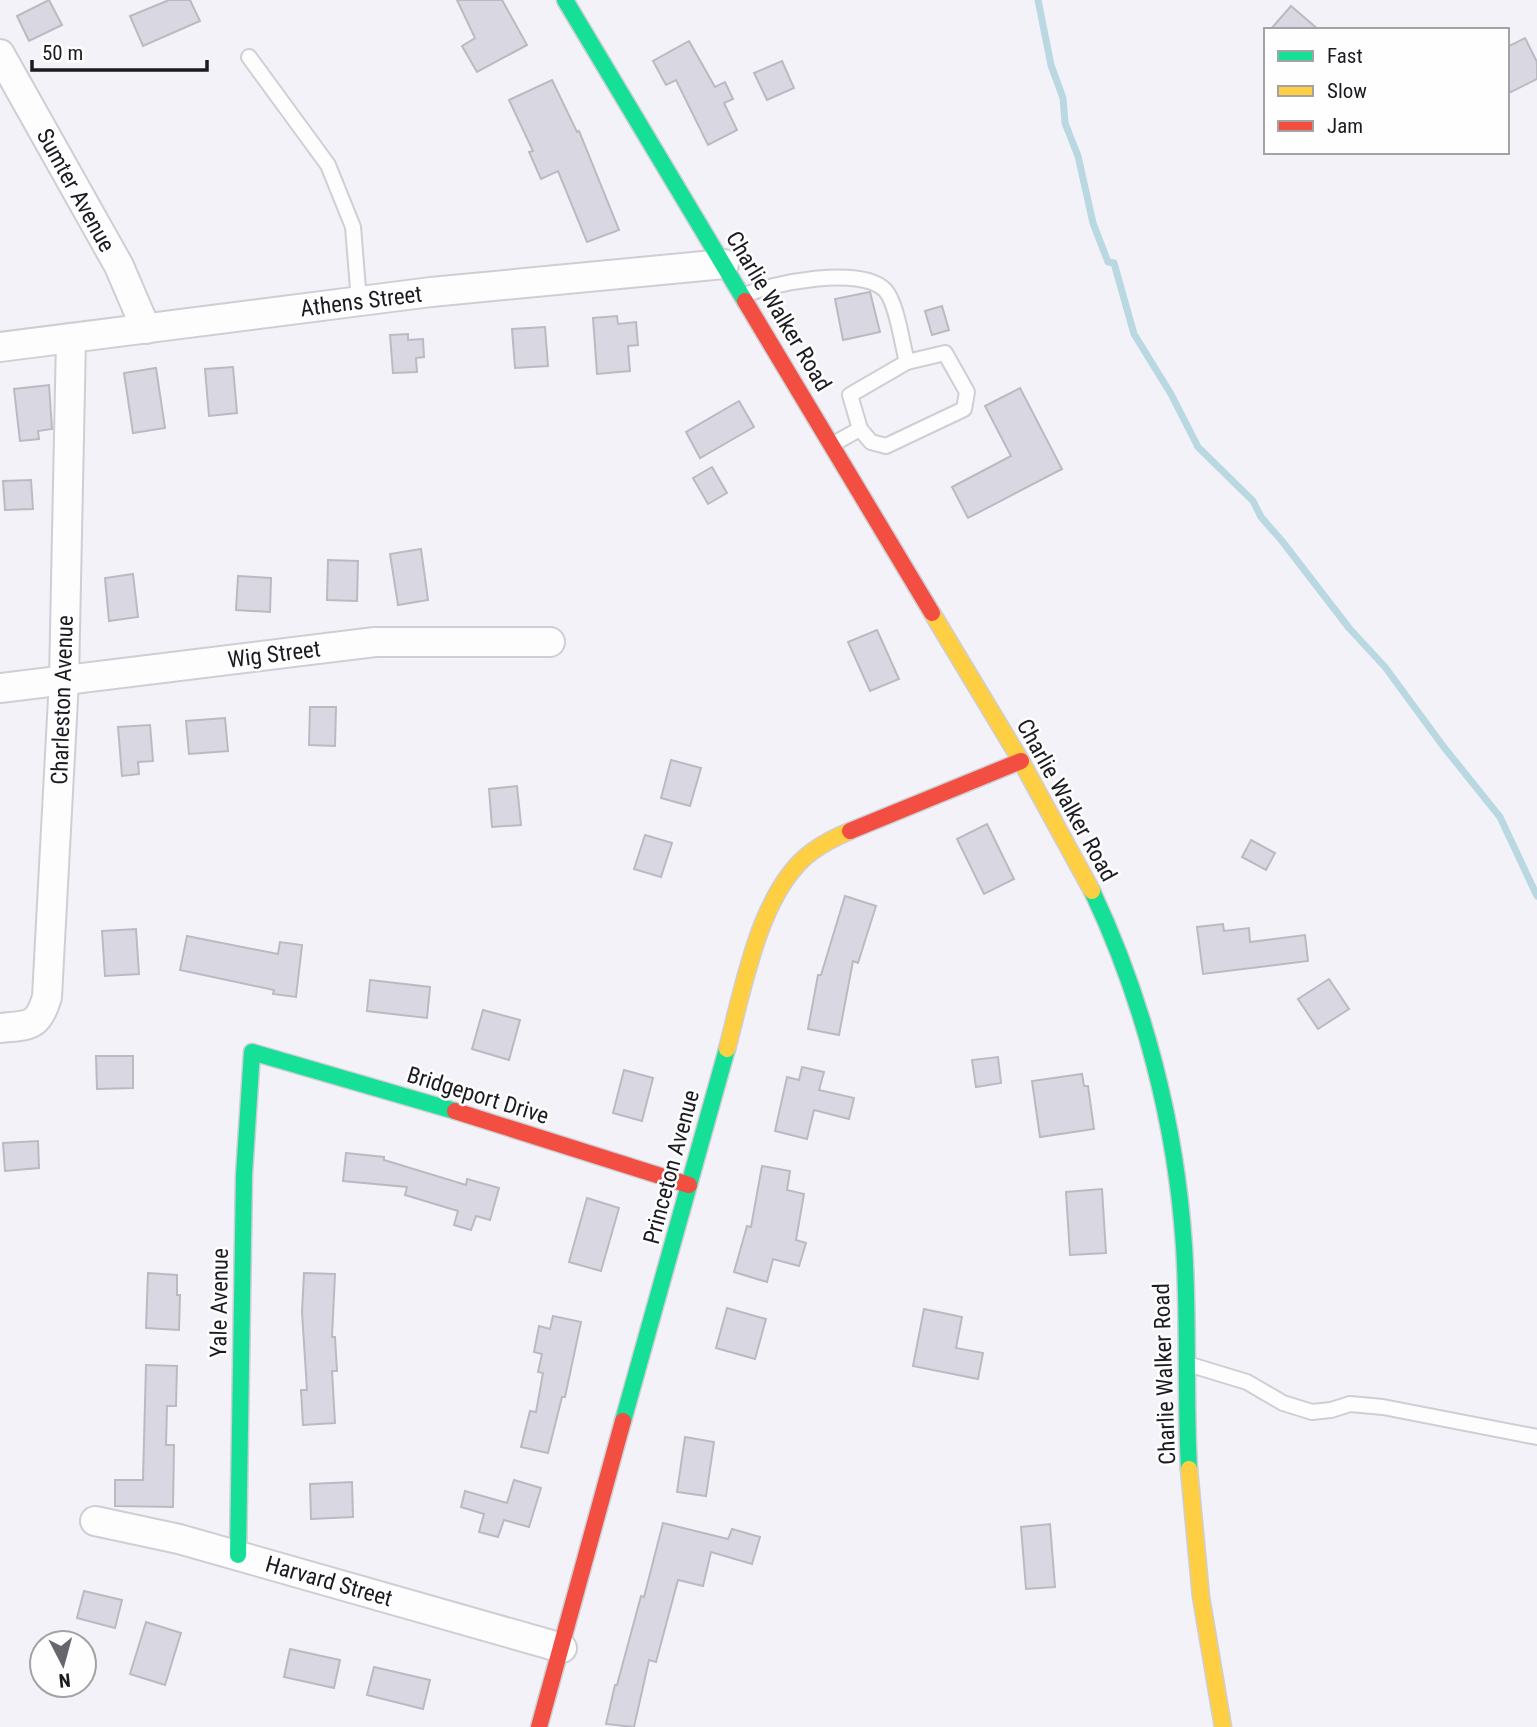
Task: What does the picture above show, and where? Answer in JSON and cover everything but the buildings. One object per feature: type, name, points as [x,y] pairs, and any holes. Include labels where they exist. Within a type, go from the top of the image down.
[{"type":"street","name":"Charlie Walker Road","points":[[565,0],[1021,761],[1066,839],[1096,899],[1124,965],[1145,1032],[1165,1111],[1181,1212],[1189,1467],[1198,1574],[1223,1727]]},
{"type":"street","name":"Sumter Avenue","points":[[0,54],[119,266],[146,329]]},
{"type":"street","name":"Athens Street","points":[[0,346],[431,292],[724,264]]},
{"type":"street","name":"Charleston Avenue","points":[[0,1028],[28,1025],[42,1014],[47,997],[64,680],[71,338]]},
{"type":"street","name":"Wig Street","points":[[0,688],[374,642],[550,642]]},
{"type":"street","name":"Princeton Avenue","points":[[539,1727],[759,930],[782,884],[811,852],[847,832],[1021,761]]},
{"type":"street","name":"Bridgeport Drive","points":[[252,1052],[465,1114],[689,1185]]},
{"type":"street","name":"Yale Avenue","points":[[238,1555],[244,1175],[252,1052]]},
{"type":"street","name":"Harvard Street","points":[[95,1521],[238,1555],[562,1648]]},
{"type":"lane","points":[[249,57],[328,165],[353,228],[359,301]]},
{"type":"lane","points":[[743,296],[787,281],[857,279],[873,283],[884,290],[892,304],[907,362]]},
{"type":"lane","points":[[944,353],[967,393],[964,409],[886,446],[871,442],[860,429],[850,395],[907,362],[944,353]]},
{"type":"lane","points":[[832,444],[860,429]]},
{"type":"lane","points":[[1187,1364],[1247,1382],[1283,1403],[1312,1412],[1350,1404],[1383,1407],[1537,1437]]},
{"type":"waterway","points":[[1038,0],[1051,65],[1063,98],[1065,123],[1078,156],[1093,223],[1108,262],[1114,263],[1134,334],[1171,394],[1198,447],[1253,501],[1261,517],[1349,628],[1385,667],[1500,817],[1537,896]]},
{"type":"traffic: fast","points":[[565,0],[745,301]]},
{"type":"traffic: fast","points":[[1092,891],[1111,933],[1142,1020],[1174,1155],[1184,1246],[1189,1469]]},
{"type":"traffic: fast","points":[[623,1421],[727,1049]]},
{"type":"traffic: fast","points":[[238,1555],[244,1175],[252,1052],[455,1111]]},
{"type":"traffic: slow","points":[[932,613],[1021,761],[1092,891]]},
{"type":"traffic: slow","points":[[727,1049],[756,942],[779,889],[813,851],[850,831]]},
{"type":"traffic: slow","points":[[1189,1469],[1201,1597],[1223,1727]]},
{"type":"traffic: jam","points":[[745,301],[932,613]]},
{"type":"traffic: jam","points":[[850,831],[1021,761]]},
{"type":"traffic: jam","points":[[455,1111],[689,1185]]},
{"type":"traffic: jam","points":[[539,1727],[623,1421]]}]
